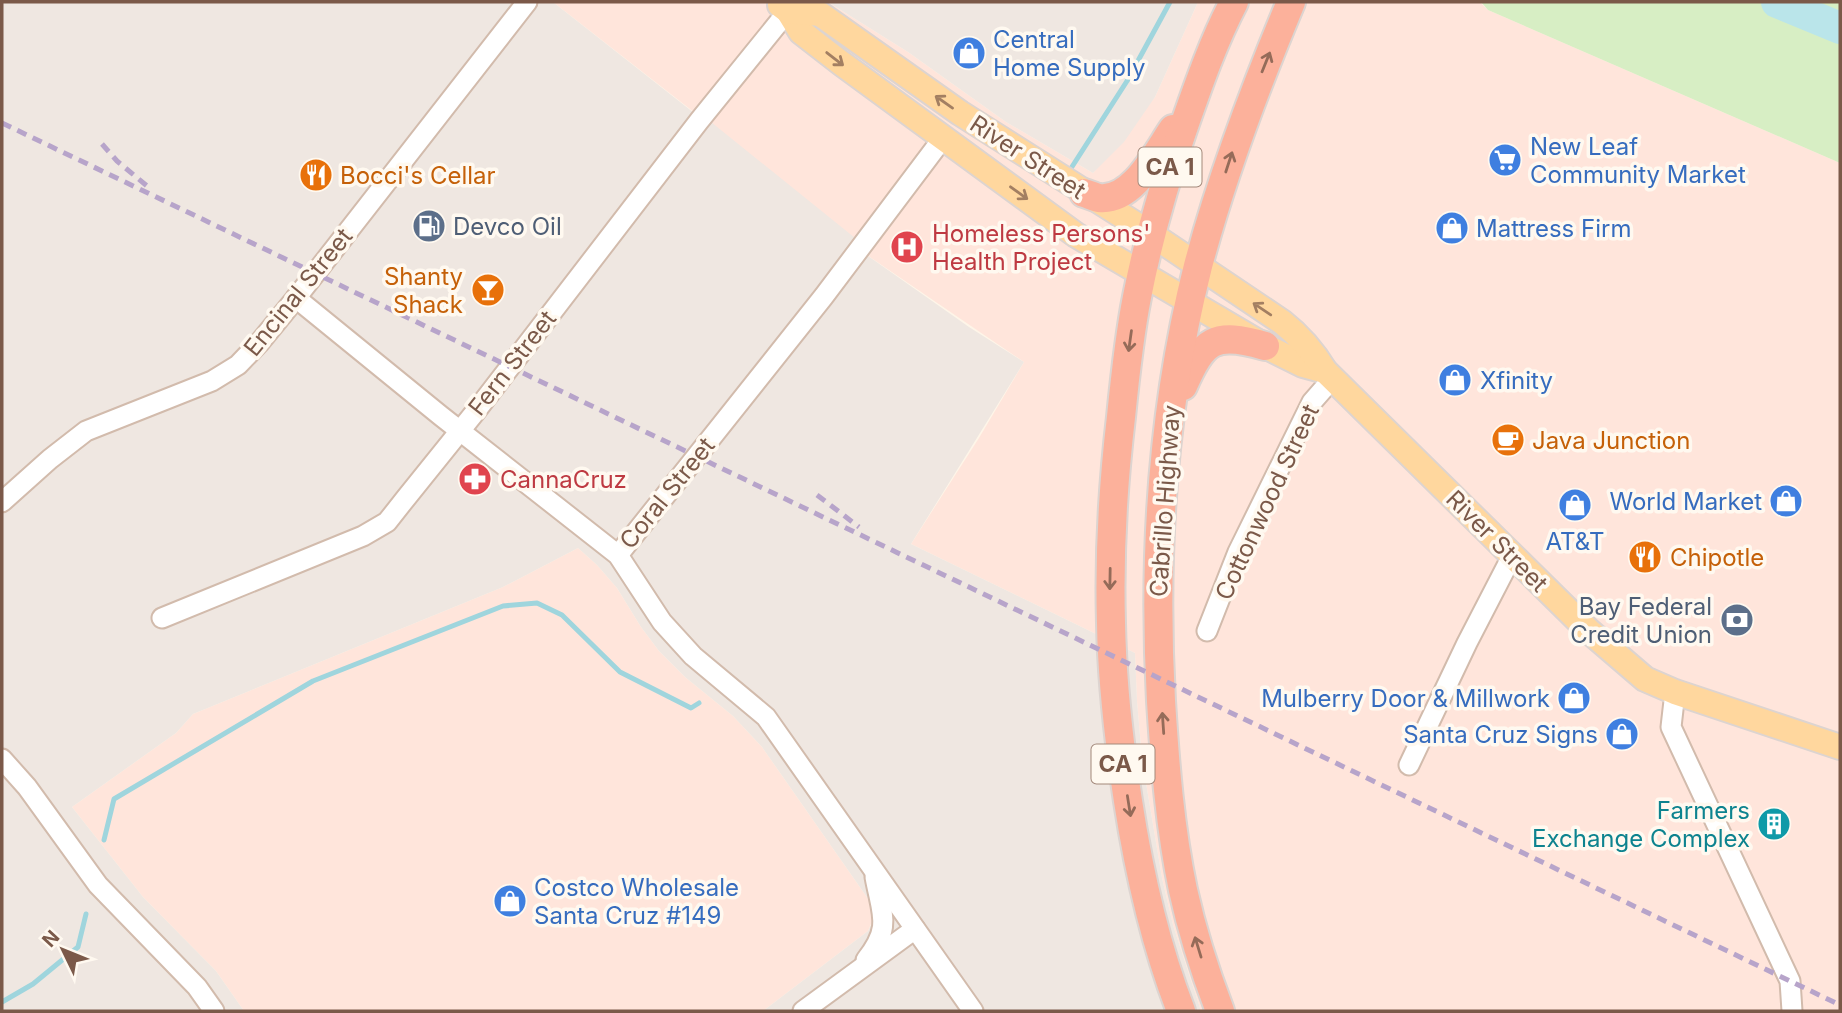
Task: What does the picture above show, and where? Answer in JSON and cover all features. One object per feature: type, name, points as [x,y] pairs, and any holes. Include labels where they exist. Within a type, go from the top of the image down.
[{"type":"highway","name":"Cabrillo Highway","points":[[1181,1011],[1154,930],[1138,855],[1120,741],[1112,656],[1110,587],[1115,485],[1128,359],[1151,234],[1192,101],[1234,2]]},
{"type":"highway","name":"Cabrillo Highway","points":[[1220,1011],[1203,965],[1183,891],[1167,779],[1160,679],[1158,572],[1161,496],[1170,418],[1198,267],[1239,133],[1291,2]]},
{"type":"highway","points":[[1084,193],[1099,198],[1107,197],[1121,193],[1131,186],[1192,101]]},
{"type":"highway","points":[[1170,418],[1191,367],[1206,346],[1228,339],[1265,346]]},
{"type":"main road","name":"River Street","points":[[782,6],[802,32],[1076,235],[1265,346],[1329,375]]},
{"type":"main road","name":"River Street","points":[[782,6],[820,14],[960,113],[1151,234],[1297,334],[1314,352],[1329,375],[1589,631],[1645,679],[1675,692],[1840,747]]},
{"type":"street","name":"Encinal Street","points":[[2,502],[50,458],[86,431],[212,381],[238,365],[296,298],[527,2]]},
{"type":"street","name":"Fern Street","points":[[162,618],[363,536],[387,522],[699,121],[782,6]]},
{"type":"street","name":"Coral Street","points":[[943,138],[824,296],[618,555],[662,622],[693,656],[766,717],[973,1011]]},
{"type":"street","points":[[296,298],[618,555]]},
{"type":"street","name":"Cottonwood Street","points":[[1208,631],[1238,552],[1311,402],[1329,375]]},
{"type":"street","points":[[1409,765],[1512,556]]},
{"type":"street","points":[[1675,692],[1671,727],[1790,981],[1792,1011]]},
{"type":"street","points":[[2,759],[27,787],[98,885],[197,987],[215,1011]]},
{"type":"street","points":[[857,972],[879,944],[884,926],[873,869]]},
{"type":"street","points":[[803,1011],[915,929]]},
{"type":"shaded area","points":[[2,2],[553,2],[703,120],[706,118],[865,246],[861,251],[1024,362],[911,544],[1135,653],[1142,759],[1162,878],[1173,925],[1201,1011],[763,1011],[868,931],[874,915],[871,903],[762,747],[733,716],[685,677],[659,651],[617,588],[578,548],[503,587],[193,714],[176,733],[72,807],[143,897],[216,971],[244,1011],[2,1011]]},
{"type":"shaded area","points":[[553,2],[828,2],[908,52],[1006,122],[1093,173],[1155,97],[1198,2],[1480,2],[1488,10],[1840,163],[1840,1011],[1201,1011],[1173,925],[1162,878],[1142,759],[1135,653],[911,544],[1024,362],[861,251],[704,120]]},
{"type":"shaded area","points":[[828,2],[1198,2],[1155,97],[1124,142],[1093,173],[1006,122],[908,52]]},
{"type":"shaded area","points":[[578,548],[617,588],[659,651],[685,677],[733,716],[762,747],[871,903],[873,919],[868,931],[763,1011],[244,1011],[216,971],[143,897],[72,807],[176,733],[193,714],[503,587]]},
{"type":"green space","points":[[1481,2],[1840,2],[1840,163],[1488,10]]},
{"type":"waterway","points":[[1068,173],[1127,81],[1170,2]]},
{"type":"waterway","points":[[1777,2],[1840,28]]},
{"type":"waterway","points":[[104,840],[114,799],[313,681],[503,606],[537,603],[562,615],[620,672],[691,708],[699,703]]},
{"type":"waterway","points":[[2,1002],[33,984],[78,947],[86,914]]},
{"type":"railway","points":[[2,123],[1840,1005]]},
{"type":"railway","points":[[102,144],[117,161],[147,186]]},
{"type":"railway","points":[[817,495],[859,527]]},
{"type":"place","name":"Central Home Supply","points":[[969,53]]},
{"type":"place","name":"New Leaf Community Market","points":[[1505,160]]},
{"type":"place","name":"Bocci's Cellar","points":[[316,175]]},
{"type":"place","name":"Devco Oil","points":[[429,226]]},
{"type":"place","name":"Mattress Firm","points":[[1452,228]]},
{"type":"place","name":"Homeless Persons' Health Project","points":[[907,247]]},
{"type":"place","name":"Shanty Shack","points":[[488,290]]},
{"type":"place","name":"Xfinity","points":[[1455,380]]},
{"type":"place","name":"Java Junction","points":[[1508,440]]},
{"type":"place","name":"CannaCruz","points":[[475,479]]},
{"type":"place","name":"World Market","points":[[1786,501]]},
{"type":"place","name":"AT&T","points":[[1575,505]]},
{"type":"place","name":"Chipotle","points":[[1645,557]]},
{"type":"place","name":"Bay Federal Credit Union","points":[[1737,620]]},
{"type":"place","name":"Mulberry Door & Millwork","points":[[1574,698]]},
{"type":"place","name":"Santa Cruz Signs","points":[[1622,734]]},
{"type":"place","name":"Farmers Exchange Complex","points":[[1774,824]]},
{"type":"place","name":"Costco Wholesale Santa Cruz #149","points":[[510,901]]}]
